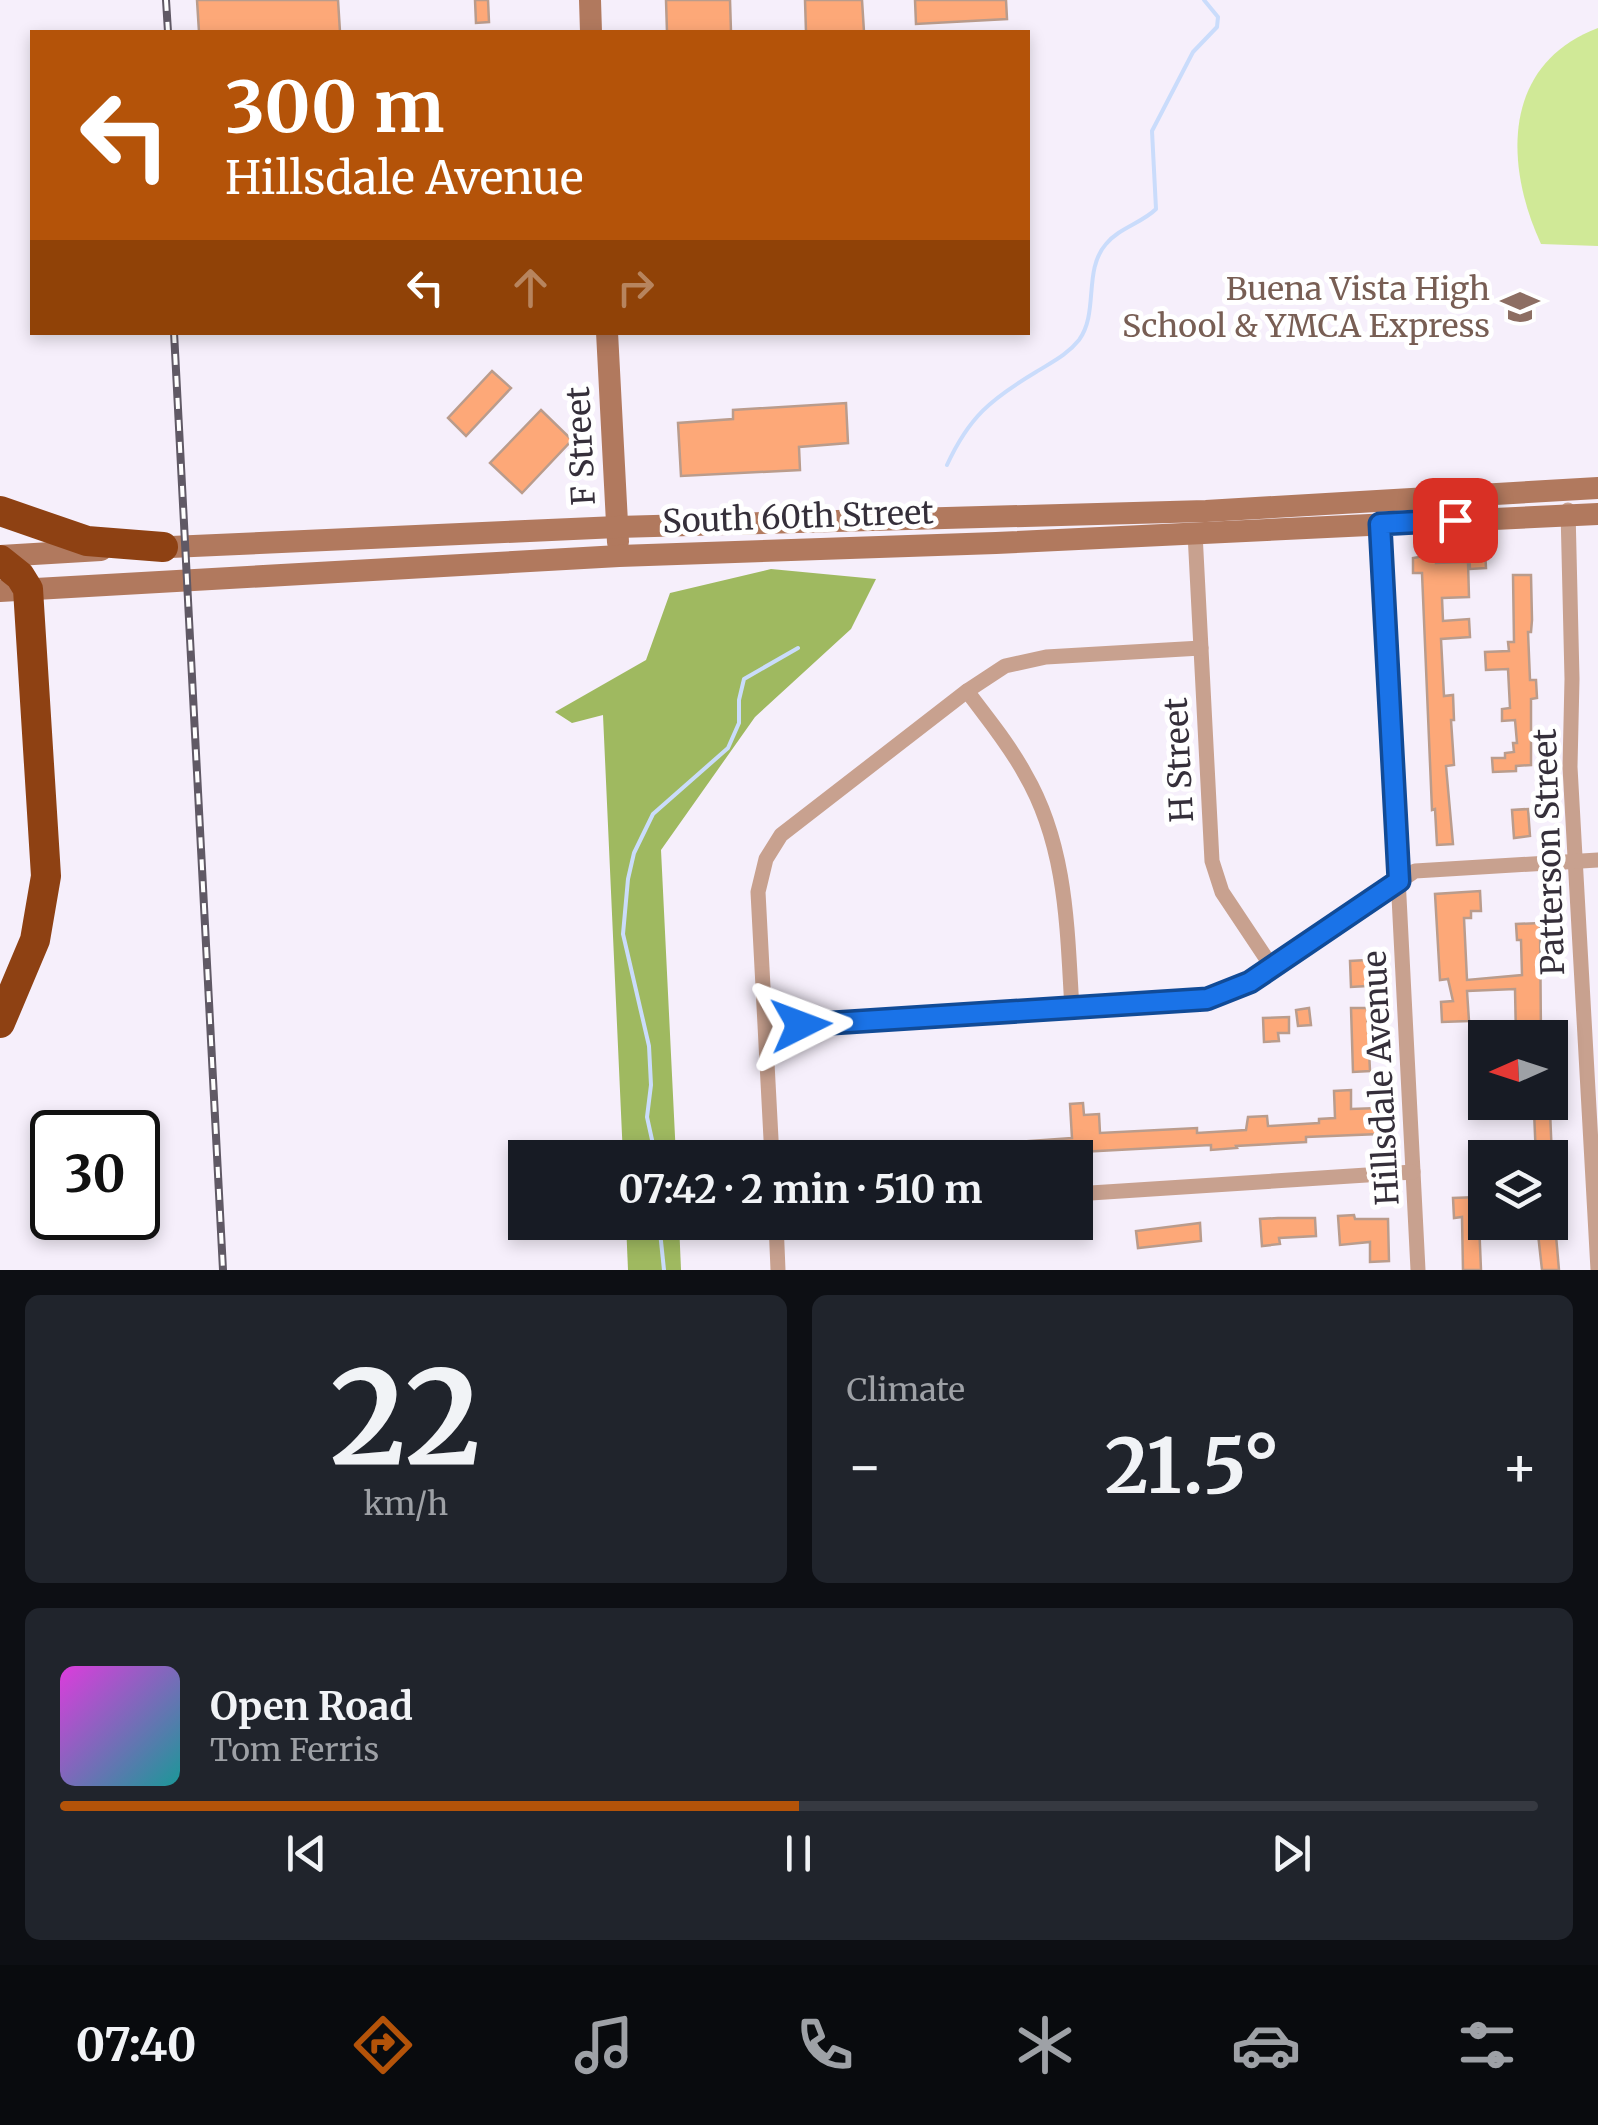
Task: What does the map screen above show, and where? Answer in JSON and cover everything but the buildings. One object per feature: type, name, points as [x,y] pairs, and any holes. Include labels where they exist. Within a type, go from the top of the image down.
[{"type":"highway","points":[[0,511],[87,541],[163,547]]},
{"type":"highway","points":[[0,558],[20,576],[14,590],[46,876],[36,940],[0,1024]]},
{"type":"main road","points":[[590,0],[592,30]]},
{"type":"main road","name":"F Street","points":[[607,335],[619,556]]},
{"type":"main road","name":"South 60th Street","points":[[0,558],[618,527],[1206,512],[1598,488]]},
{"type":"main road","name":"South 60th Street","points":[[14,590],[619,556],[1598,514]]},
{"type":"street","name":"Patterson Street","points":[[1568,491],[1570,768],[1574,862],[1591,1024],[1598,1270]]},
{"type":"street","name":"Hillsdale Avenue","points":[[1380,524],[1418,1270]]},
{"type":"street","name":"H Street","points":[[1196,533],[1214,877],[1272,967]]},
{"type":"street","points":[[771,1140],[758,892],[766,859],[788,828],[990,674],[1025,660],[1202,648]]},
{"type":"street","points":[[966,691],[1026,775],[1051,836],[1064,891],[1072,1009]]},
{"type":"street","points":[[766,1029],[1207,999],[1236,989],[1272,967],[1415,871],[1598,860]]},
{"type":"street","points":[[1093,1193],[1414,1172]]},
{"type":"street","points":[[777,1240],[778,1270]]},
{"type":"green space","points":[[1598,28],[1598,246],[1541,244],[1521,182],[1517,150],[1520,120],[1528,91],[1543,66],[1566,44]]},
{"type":"green space","points":[[771,569],[876,579],[851,629],[755,717],[661,850],[675,1140],[622,1140],[603,715],[572,723],[555,712],[646,660],[670,593]]},
{"type":"green space","points":[[627,1240],[680,1240],[681,1270],[628,1270]]},
{"type":"waterway","points":[[947,465],[964,434],[983,411],[1079,340],[1088,317],[1099,254],[1111,238],[1156,209],[1152,131],[1193,52],[1217,27],[1218,17],[1204,0]]},
{"type":"waterway","points":[[652,1140],[647,1117],[651,1085],[649,1046],[623,934],[634,853],[653,814],[728,748],[739,723],[744,679],[798,648]]},
{"type":"waterway","points":[[661,1240],[664,1270]]},
{"type":"railway","points":[[166,0],[168,30]]},
{"type":"railway","points":[[174,335],[223,1270]]},
{"type":"place","name":"Buena Vista High School & YMCA Express","points":[[1520,307]]},
{"type":"route","points":[[801,1025],[1191,1002],[1221,996],[1250,982],[1399,881],[1380,524],[1455,520]]}]
